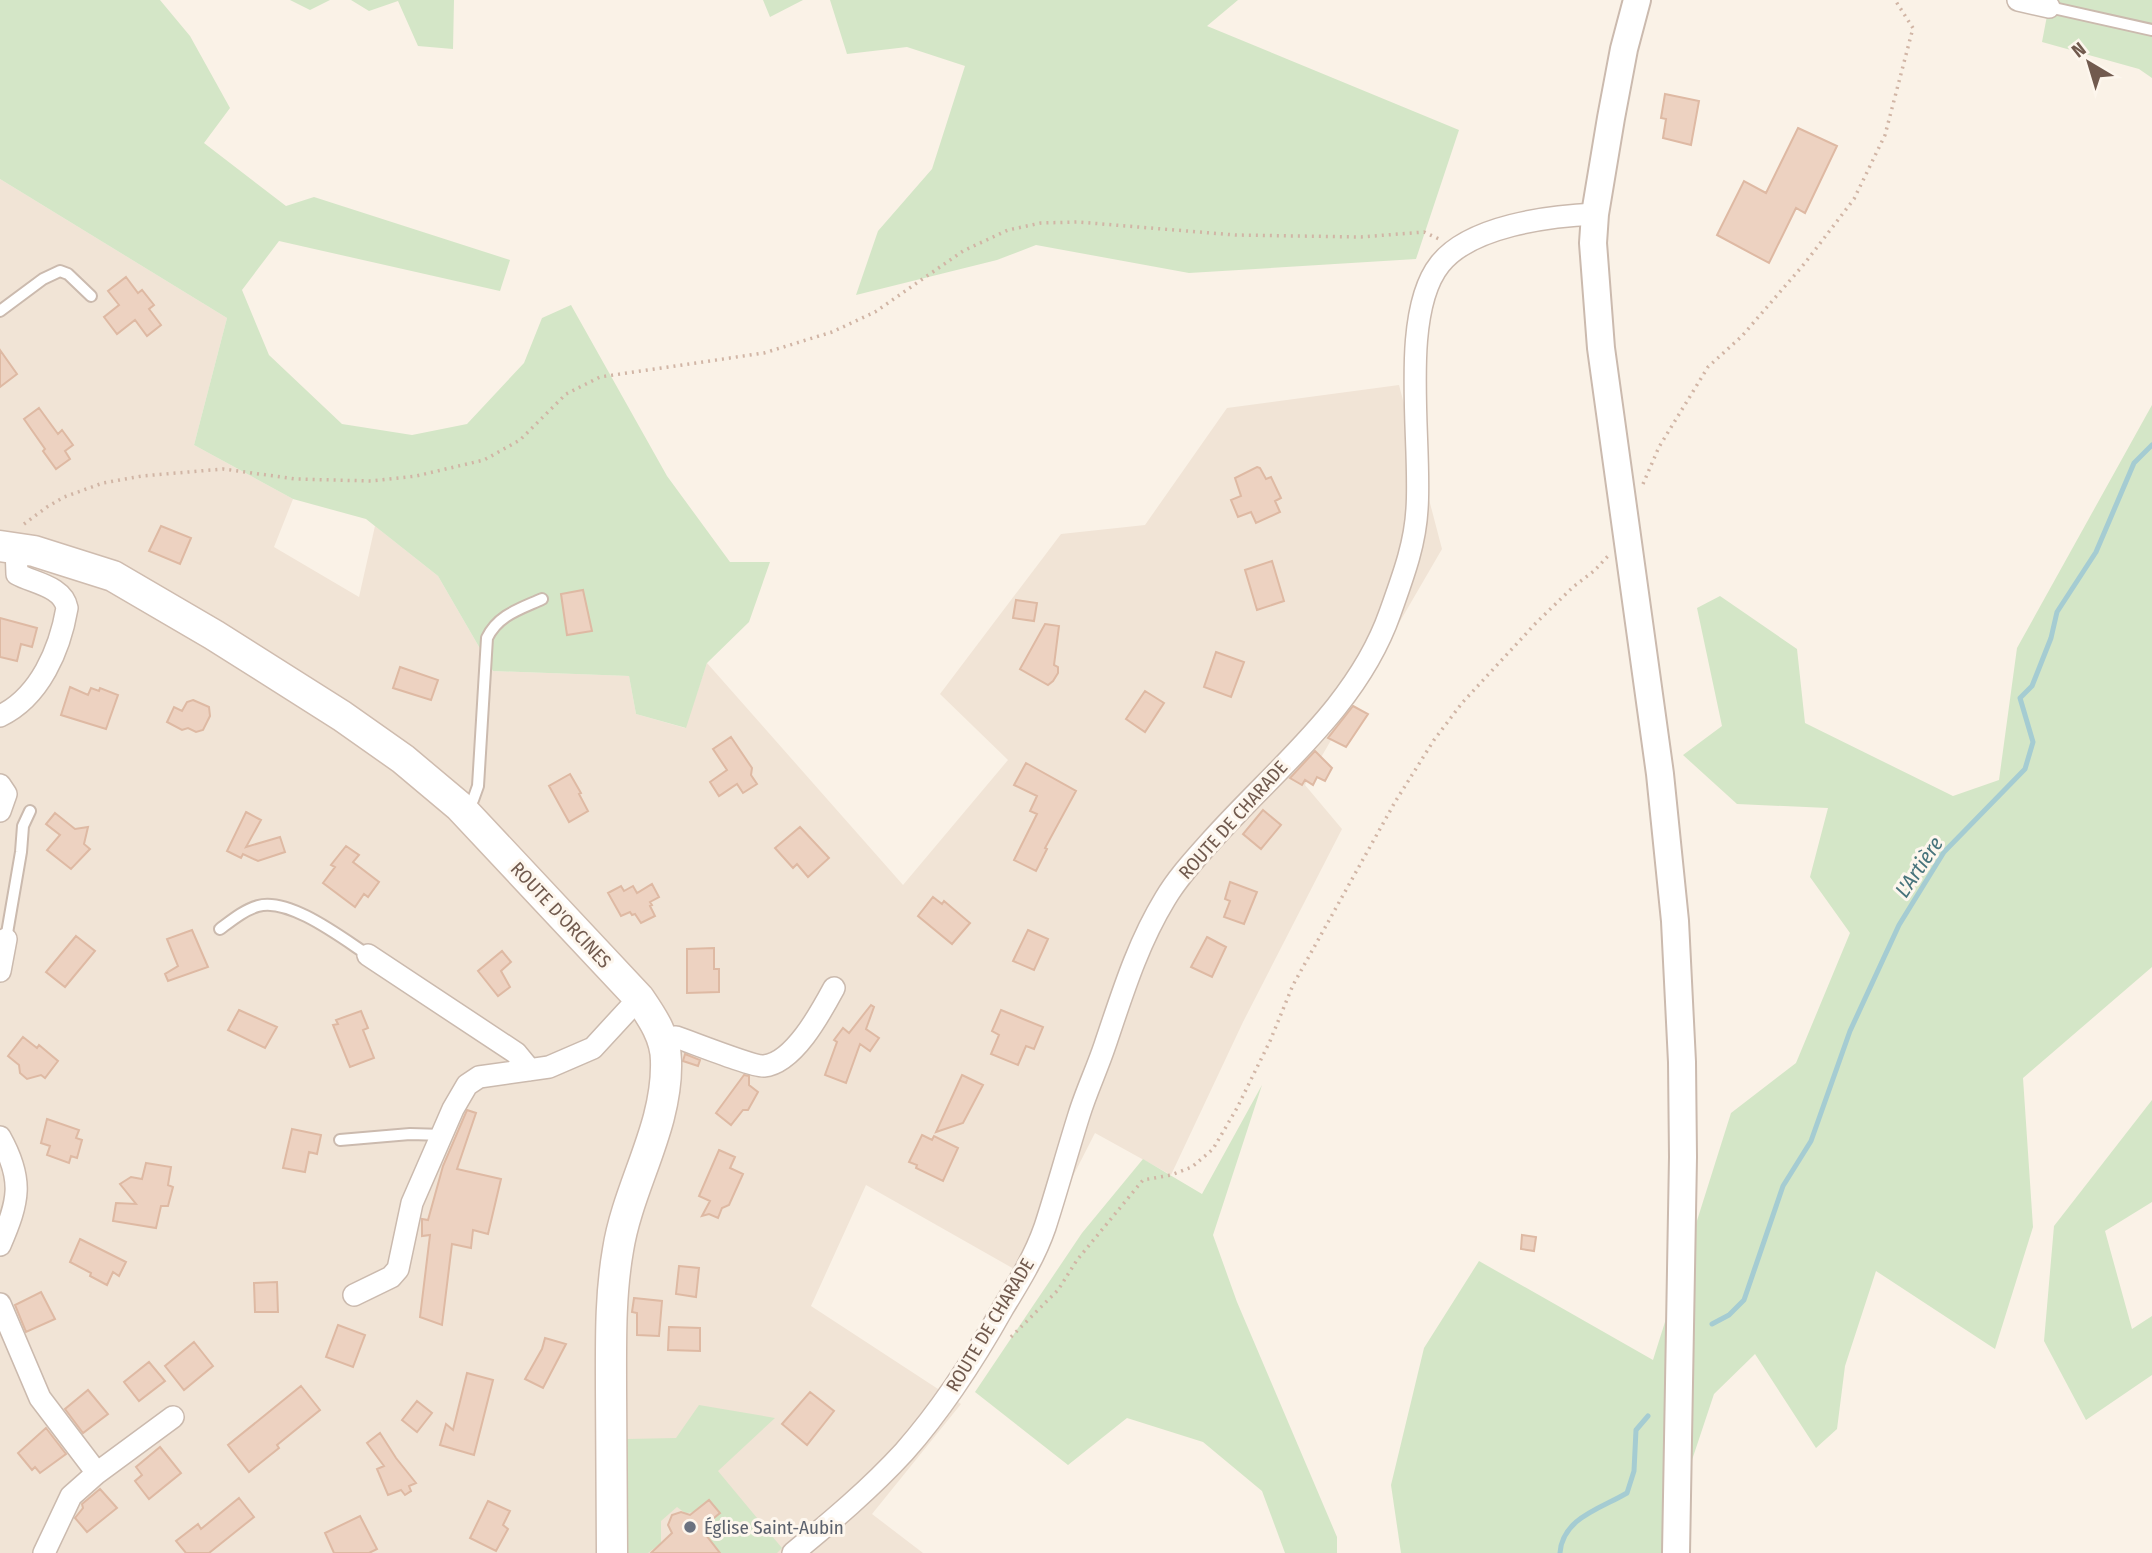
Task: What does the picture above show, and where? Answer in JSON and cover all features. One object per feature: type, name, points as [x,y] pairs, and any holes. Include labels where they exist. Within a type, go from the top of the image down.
[{"type":"main road","name":"ROUTE D'ORCINES","points":[[9,547],[72,562],[113,576],[351,722],[403,760],[463,811],[639,998],[651,1015],[662,1039],[666,1059],[662,1107],[628,1205],[618,1249],[611,1301],[612,1553]]},
{"type":"street","points":[[1637,0],[1624,49],[1595,214],[1593,243],[1599,335],[1660,774],[1672,885],[1679,991],[1683,1157],[1676,1553]]},
{"type":"street","points":[[2018,0],[2049,7]]},
{"type":"street","name":"ROUTE DE CHARADE","points":[[793,1553],[846,1509],[904,1452],[927,1424],[986,1337],[1029,1263],[1044,1230],[1080,1113],[1135,957],[1165,899],[1180,876],[1228,822],[1328,718],[1360,676],[1374,650],[1391,610],[1414,537],[1419,448],[1415,360],[1419,309],[1430,279],[1440,263],[1457,248],[1488,233],[1518,225],[1595,214]]},
{"type":"street","points":[[0,716],[33,692],[55,648],[67,608],[65,601],[49,588],[17,573],[9,547]]},
{"type":"street","points":[[0,785],[6,794],[0,811]]},
{"type":"street","points":[[0,971],[6,939]]},
{"type":"street","points":[[368,955],[516,1053],[530,1070]]},
{"type":"street","points":[[662,1039],[676,1037],[762,1067],[783,1060],[816,1021],[834,988]]},
{"type":"street","points":[[354,1295],[391,1278],[398,1269],[412,1203],[444,1135],[453,1109],[467,1085],[473,1079],[549,1067],[593,1048],[639,998]]},
{"type":"street","points":[[0,1137],[18,1181],[11,1215],[0,1245]]},
{"type":"street","points":[[0,1304],[40,1398],[97,1473]]},
{"type":"street","points":[[44,1553],[71,1496],[97,1473],[173,1417]]},
{"type":"lane","points":[[2049,7],[2152,30]]},
{"type":"lane","points":[[0,311],[43,278],[60,271],[68,274],[90,296]]},
{"type":"lane","points":[[463,811],[473,800],[478,786],[486,638],[497,622],[506,615],[542,599]]},
{"type":"lane","points":[[6,939],[23,826],[30,811]]},
{"type":"lane","points":[[220,929],[240,914],[273,903],[314,921],[368,955]]},
{"type":"lane","points":[[340,1140],[410,1134],[444,1135]]},
{"type":"path","points":[[1006,1344],[1058,1290],[1077,1260],[1143,1180],[1171,1175],[1192,1167],[1213,1149],[1270,1041],[1293,985],[1395,802],[1434,740],[1462,702],[1535,624],[1573,587],[1594,571],[1612,551],[1659,447],[1708,367],[1742,336],[1805,264],[1854,199],[1885,135],[1913,28],[1895,0]]},
{"type":"path","points":[[9,547],[19,529],[47,507],[64,497],[103,483],[142,476],[223,469],[296,479],[371,481],[416,476],[484,460],[520,440],[566,394],[600,377],[764,353],[832,332],[875,312],[963,251],[1008,230],[1041,223],[1078,222],[1235,235],[1361,237],[1424,232],[1457,248]]},
{"type":"shaded area","points":[[0,179],[227,318],[194,445],[293,499],[274,547],[359,597],[375,526],[438,576],[493,671],[629,676],[636,714],[685,728],[707,663],[903,885],[1008,760],[940,694],[1061,534],[1145,525],[1227,408],[1399,385],[1442,549],[1305,785],[1342,829],[1243,1022],[1171,1175],[1095,1133],[1023,1274],[866,1185],[811,1306],[961,1404],[872,1514],[923,1553],[0,1553]]},
{"type":"green space","points":[[0,0],[160,0],[190,36],[230,108],[204,143],[286,206],[314,197],[510,260],[500,291],[279,241],[242,290],[269,355],[342,424],[412,435],[467,424],[524,363],[542,318],[571,305],[667,476],[730,562],[770,562],[749,622],[707,663],[686,728],[636,714],[629,676],[493,671],[438,576],[366,519],[293,499],[194,445],[227,318],[0,179]]},
{"type":"green space","points":[[290,0],[330,0],[310,10]]},
{"type":"green space","points":[[351,0],[454,0],[453,49],[418,46],[398,1],[369,11]]},
{"type":"green space","points":[[763,0],[803,0],[770,17]]},
{"type":"green space","points":[[830,0],[1238,0],[1207,26],[1459,130],[1416,259],[1189,273],[1036,245],[997,260],[856,295],[878,231],[932,169],[965,66],[907,47],[847,54]]},
{"type":"green space","points":[[2050,0],[2152,0],[2152,78],[2139,69],[2042,42]]},
{"type":"green space","points":[[2152,405],[2152,967],[2023,1078],[2033,1227],[1995,1349],[1876,1271],[1845,1366],[1837,1429],[1816,1448],[1755,1354],[1714,1394],[1661,1553],[1401,1553],[1391,1485],[1424,1348],[1479,1261],[1653,1360],[1731,1113],[1796,1063],[1850,933],[1810,877],[1828,808],[1737,804],[1683,755],[1722,726],[1697,608],[1720,596],[1797,649],[1805,723],[1953,796],[1999,780],[2017,648]]},
{"type":"green space","points":[[1262,1085],[1213,1235],[1237,1302],[1337,1537],[1337,1553],[1285,1553],[1262,1491],[1203,1442],[1127,1418],[1068,1465],[975,1392],[1082,1233],[1143,1159],[1202,1194]]},
{"type":"green space","points":[[2152,1100],[2152,1202],[2105,1231],[2132,1329],[2152,1316],[2152,1375],[2086,1420],[2044,1341],[2054,1226]]},
{"type":"green space","points":[[699,1405],[775,1418],[718,1471],[782,1548],[777,1553],[719,1553],[706,1535],[713,1528],[709,1522],[719,1513],[708,1501],[698,1512],[685,1513],[677,1507],[661,1521],[661,1543],[648,1553],[627,1553],[627,1439],[676,1438]]},
{"type":"building","points":[[1665,94],[1699,101],[1691,145],[1663,138],[1666,119],[1661,118]]},
{"type":"building","points":[[1798,128],[1837,146],[1805,213],[1796,208],[1769,263],[1717,235],[1744,181],[1766,193]]},
{"type":"building","points":[[126,277],[138,293],[142,290],[154,305],[149,309],[161,325],[147,336],[135,320],[117,334],[104,317],[119,305],[108,291]]},
{"type":"building","points":[[0,350],[17,374],[0,387]]},
{"type":"building","points":[[39,408],[58,434],[62,430],[73,445],[65,451],[70,459],[56,469],[24,419]]},
{"type":"building","points":[[1257,467],[1266,479],[1271,477],[1281,498],[1275,501],[1280,512],[1256,523],[1251,512],[1238,517],[1231,500],[1241,496],[1235,478]]},
{"type":"building","points":[[161,526],[191,538],[180,564],[149,551]]},
{"type":"building","points":[[1272,561],[1284,601],[1257,610],[1245,570]]},
{"type":"building","points":[[583,590],[592,631],[567,635],[561,594]]},
{"type":"building","points":[[1016,600],[1037,603],[1034,621],[1013,618]]},
{"type":"building","points":[[0,618],[37,628],[32,647],[21,644],[17,661],[0,657]]},
{"type":"building","points":[[1045,624],[1059,626],[1054,665],[1058,667],[1058,673],[1048,685],[1020,669]]},
{"type":"building","points":[[1216,652],[1244,662],[1231,697],[1204,687]]},
{"type":"building","points":[[400,667],[438,680],[431,700],[393,688]]},
{"type":"building","points":[[70,687],[88,695],[91,688],[99,691],[100,688],[118,695],[106,729],[61,715]]},
{"type":"building","points":[[1145,691],[1164,703],[1145,732],[1126,719]]},
{"type":"building","points":[[193,700],[209,707],[210,716],[203,730],[182,730],[167,722],[174,707],[182,711],[187,702]]},
{"type":"building","points":[[1353,706],[1368,714],[1346,747],[1328,738]]},
{"type":"building","points":[[731,737],[752,768],[751,775],[757,784],[743,793],[737,784],[719,796],[710,782],[727,770],[713,749]]},
{"type":"building","points":[[1315,751],[1332,768],[1325,781],[1317,777],[1313,785],[1305,780],[1302,785],[1290,778]]},
{"type":"building","points":[[1026,763],[1076,791],[1045,848],[1047,849],[1036,871],[1014,860],[1037,814],[1030,811],[1037,796],[1014,785]]},
{"type":"building","points":[[570,774],[588,811],[569,822],[549,786]]},
{"type":"building","points":[[1263,810],[1281,825],[1261,849],[1243,834]]},
{"type":"building","points":[[246,812],[261,820],[246,847],[280,837],[285,852],[258,861],[243,854],[241,858],[227,851]]},
{"type":"building","points":[[55,813],[75,829],[88,827],[84,844],[90,849],[71,869],[47,850],[60,835],[46,824]]},
{"type":"building","points":[[800,827],[829,858],[808,877],[797,864],[793,868],[775,848]]},
{"type":"building","points":[[346,846],[359,855],[353,862],[379,882],[368,897],[364,894],[355,907],[323,883],[335,867],[331,865]]},
{"type":"building","points":[[1230,882],[1257,892],[1244,924],[1224,917],[1230,901],[1225,899]]},
{"type":"building","points":[[652,884],[659,897],[650,902],[655,916],[641,923],[635,914],[630,912],[621,916],[608,893],[621,886],[624,891],[633,886],[637,893]]},
{"type":"building","points":[[933,897],[942,904],[944,901],[970,923],[952,944],[918,916]]},
{"type":"building","points":[[192,930],[208,967],[168,981],[165,974],[178,966],[167,939]]},
{"type":"building","points":[[1028,930],[1048,939],[1034,970],[1013,961]]},
{"type":"building","points":[[76,936],[95,951],[65,987],[46,972]]},
{"type":"building","points":[[1207,937],[1226,947],[1212,977],[1191,967]]},
{"type":"building","points":[[714,948],[714,969],[719,969],[719,992],[687,993],[687,949]]},
{"type":"building","points":[[502,951],[511,962],[501,971],[510,987],[498,996],[478,971]]},
{"type":"building","points":[[871,1005],[874,1007],[866,1029],[879,1038],[870,1051],[860,1044],[846,1083],[825,1075],[837,1042],[834,1040],[843,1028],[849,1033]]},
{"type":"building","points":[[239,1010],[277,1027],[265,1048],[228,1030]]},
{"type":"building","points":[[1001,1010],[1043,1027],[1034,1049],[1026,1046],[1018,1065],[991,1054],[999,1035],[992,1031]]},
{"type":"building","points":[[361,1011],[368,1028],[363,1030],[374,1058],[350,1067],[333,1025],[338,1024],[336,1020]]},
{"type":"building","points":[[23,1037],[37,1048],[39,1045],[58,1061],[45,1078],[41,1075],[27,1079],[20,1073],[19,1065],[8,1056]]},
{"type":"building","points":[[685,1054],[700,1060],[698,1066],[683,1061]]},
{"type":"building","points":[[744,1075],[749,1076],[749,1085],[758,1092],[748,1110],[743,1110],[731,1125],[716,1113]]},
{"type":"building","points":[[962,1075],[983,1085],[963,1123],[936,1132]]},
{"type":"building","points":[[467,1110],[476,1113],[457,1169],[501,1179],[488,1234],[473,1230],[471,1248],[452,1244],[442,1325],[420,1317],[430,1235],[422,1236],[422,1219],[428,1220],[443,1166]]},
{"type":"building","points":[[47,1119],[79,1130],[76,1138],[82,1140],[77,1158],[71,1156],[69,1163],[47,1155],[50,1146],[41,1143]]},
{"type":"building","points":[[292,1129],[321,1135],[317,1154],[309,1152],[305,1172],[283,1168]]},
{"type":"building","points":[[922,1135],[932,1140],[934,1136],[958,1148],[943,1181],[909,1162]]},
{"type":"building","points":[[719,1150],[735,1157],[730,1168],[743,1174],[729,1205],[722,1208],[718,1218],[709,1214],[702,1216],[710,1201],[699,1196]]},
{"type":"building","points":[[146,1163],[171,1167],[168,1185],[173,1187],[168,1206],[161,1206],[156,1228],[113,1221],[116,1203],[136,1204],[120,1184],[131,1177],[142,1179]]},
{"type":"building","points":[[1522,1235],[1536,1237],[1534,1251],[1521,1249]]},
{"type":"building","points":[[80,1239],[126,1262],[119,1276],[113,1272],[107,1285],[70,1262]]},
{"type":"building","points":[[679,1266],[699,1268],[696,1297],[676,1294]]},
{"type":"building","points":[[277,1282],[278,1312],[255,1312],[254,1283]]},
{"type":"building","points":[[41,1292],[55,1319],[26,1332],[15,1305]]},
{"type":"building","points":[[634,1298],[662,1301],[659,1336],[637,1335],[637,1313],[632,1312]]},
{"type":"building","points":[[338,1325],[365,1335],[353,1367],[326,1357]]},
{"type":"building","points":[[669,1327],[700,1328],[700,1351],[668,1350]]},
{"type":"building","points":[[545,1338],[566,1344],[543,1388],[525,1379],[542,1349]]},
{"type":"building","points":[[194,1342],[213,1366],[184,1390],[165,1366]]},
{"type":"building","points":[[149,1362],[165,1381],[139,1401],[124,1382]]},
{"type":"building","points":[[467,1373],[493,1380],[474,1455],[440,1445],[446,1424],[453,1430]]},
{"type":"building","points":[[301,1386],[320,1410],[249,1472],[228,1445]]},
{"type":"building","points":[[88,1390],[108,1414],[83,1433],[65,1409]]},
{"type":"building","points":[[810,1392],[834,1411],[807,1445],[782,1424]]},
{"type":"building","points":[[417,1401],[432,1413],[417,1432],[402,1420]]},
{"type":"building","points":[[46,1428],[66,1454],[40,1473],[35,1467],[32,1470],[18,1453]]},
{"type":"building","points":[[380,1433],[416,1483],[409,1486],[411,1491],[405,1495],[401,1490],[388,1495],[377,1469],[384,1466],[367,1443]]},
{"type":"building","points":[[160,1447],[181,1473],[149,1499],[135,1481],[142,1475],[136,1467]]},
{"type":"building","points":[[100,1489],[117,1508],[87,1532],[75,1518],[83,1508],[82,1504]]},
{"type":"building","points":[[239,1498],[254,1517],[209,1553],[186,1553],[176,1541],[198,1524],[201,1529]]},
{"type":"building","name":"Église Saint-Aubin","points":[[709,1500],[720,1513],[709,1522],[713,1528],[706,1535],[720,1553],[651,1553],[672,1533],[668,1525],[672,1515],[681,1512],[690,1515]]},
{"type":"building","points":[[488,1501],[510,1511],[503,1525],[508,1529],[496,1551],[470,1538]]},
{"type":"building","points":[[360,1516],[377,1549],[369,1553],[334,1553],[325,1533]]},
{"type":"waterway","name":"L'Artière","points":[[1712,1324],[1729,1315],[1744,1300],[1783,1186],[1811,1141],[1850,1031],[1899,925],[1944,852],[2025,769],[2033,742],[2020,698],[2032,686],[2051,638],[2057,612],[2096,552],[2134,463],[2152,445]]},
{"type":"waterway","name":"L'Artière","points":[[1560,1553],[1562,1541],[1575,1523],[1595,1509],[1627,1493],[1634,1471],[1636,1430],[1648,1416]]},
{"type":"place","name":"Église Saint-Aubin","points":[[690,1527]]}]
